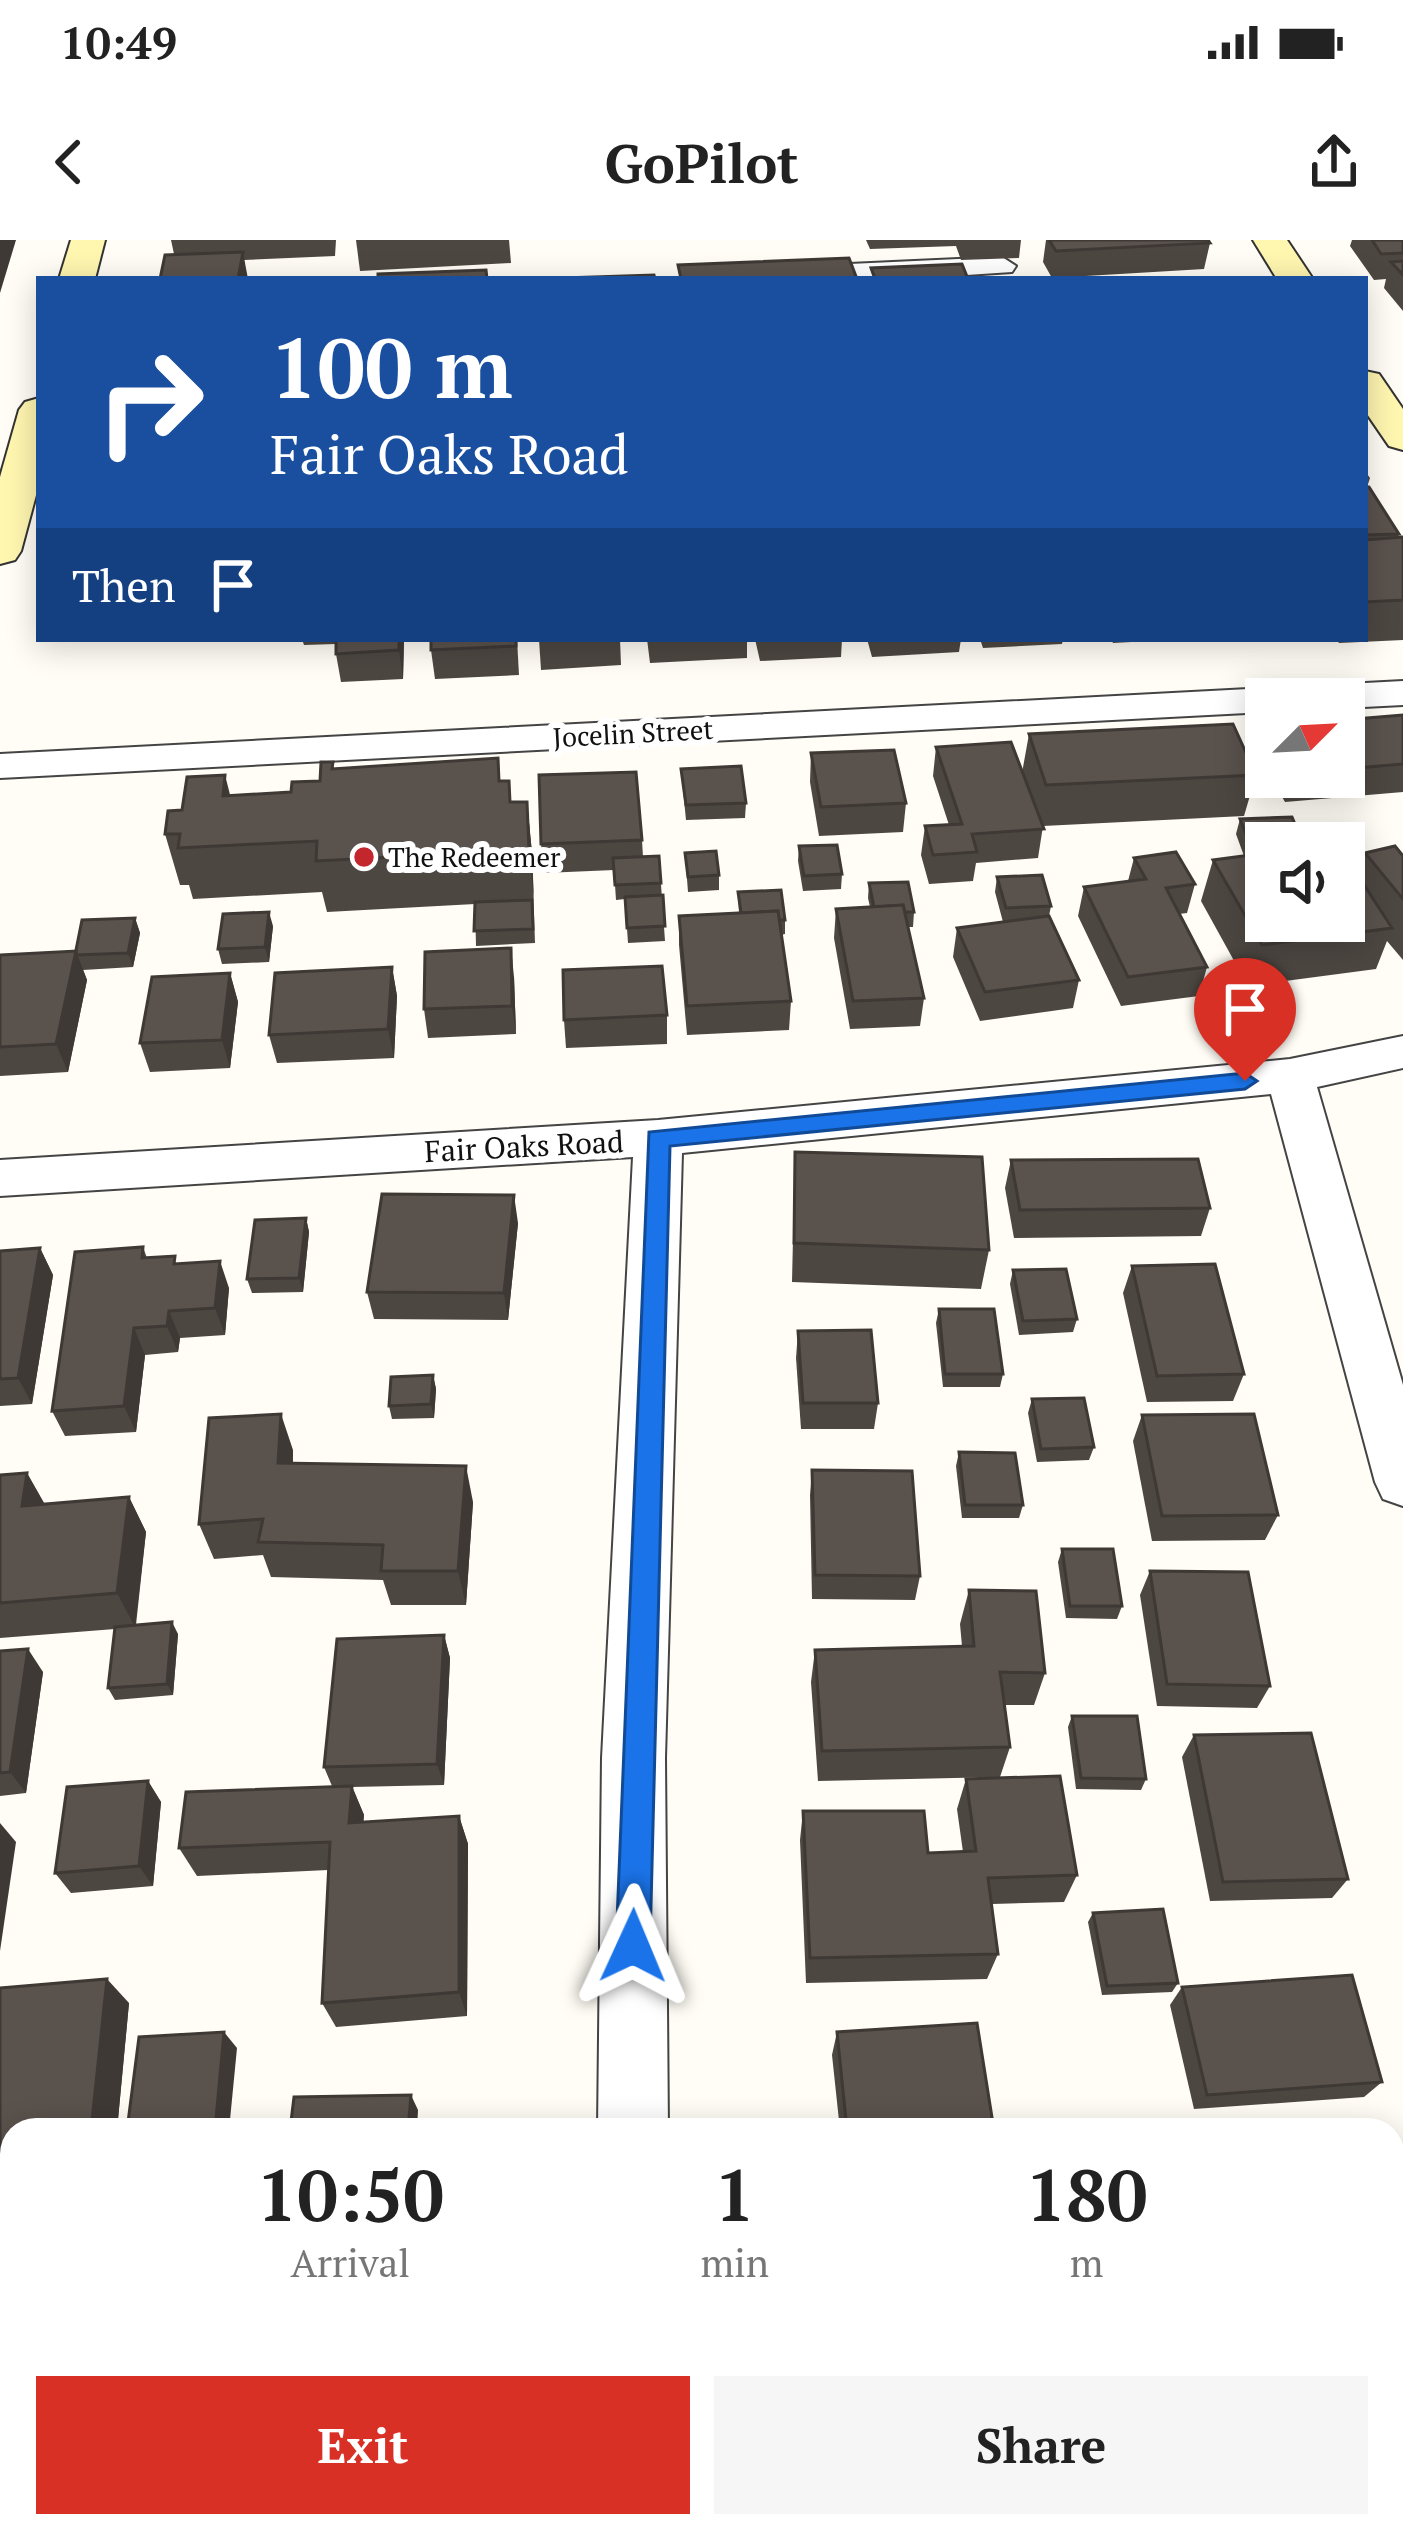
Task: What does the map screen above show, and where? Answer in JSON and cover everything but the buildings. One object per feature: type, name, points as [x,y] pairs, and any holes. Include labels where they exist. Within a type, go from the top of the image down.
[{"type":"main road","points":[[78,276],[88,240]]},
{"type":"main road","points":[[1270,240],[1293,276]]},
{"type":"main road","points":[[1368,389],[1387,430]]},
{"type":"main road","points":[[0,551],[22,453],[36,418]]},
{"type":"street","points":[[782,276],[1002,266]]},
{"type":"street","points":[[1365,695],[1403,693]]},
{"type":"street","name":"Jocelin Street","points":[[0,766],[1245,701]]},
{"type":"street","name":"Fair Oaks Road","points":[[0,1178],[658,1138],[1290,1076],[1403,1052]]},
{"type":"street","points":[[1290,1076],[1403,1482]]},
{"type":"street","points":[[633,2118],[638,1709],[658,1138]]},
{"type":"place","name":"The Redeemer","points":[[364,857]]},
{"type":"route","points":[[633,1946],[658,1138],[1245,1081]]}]
